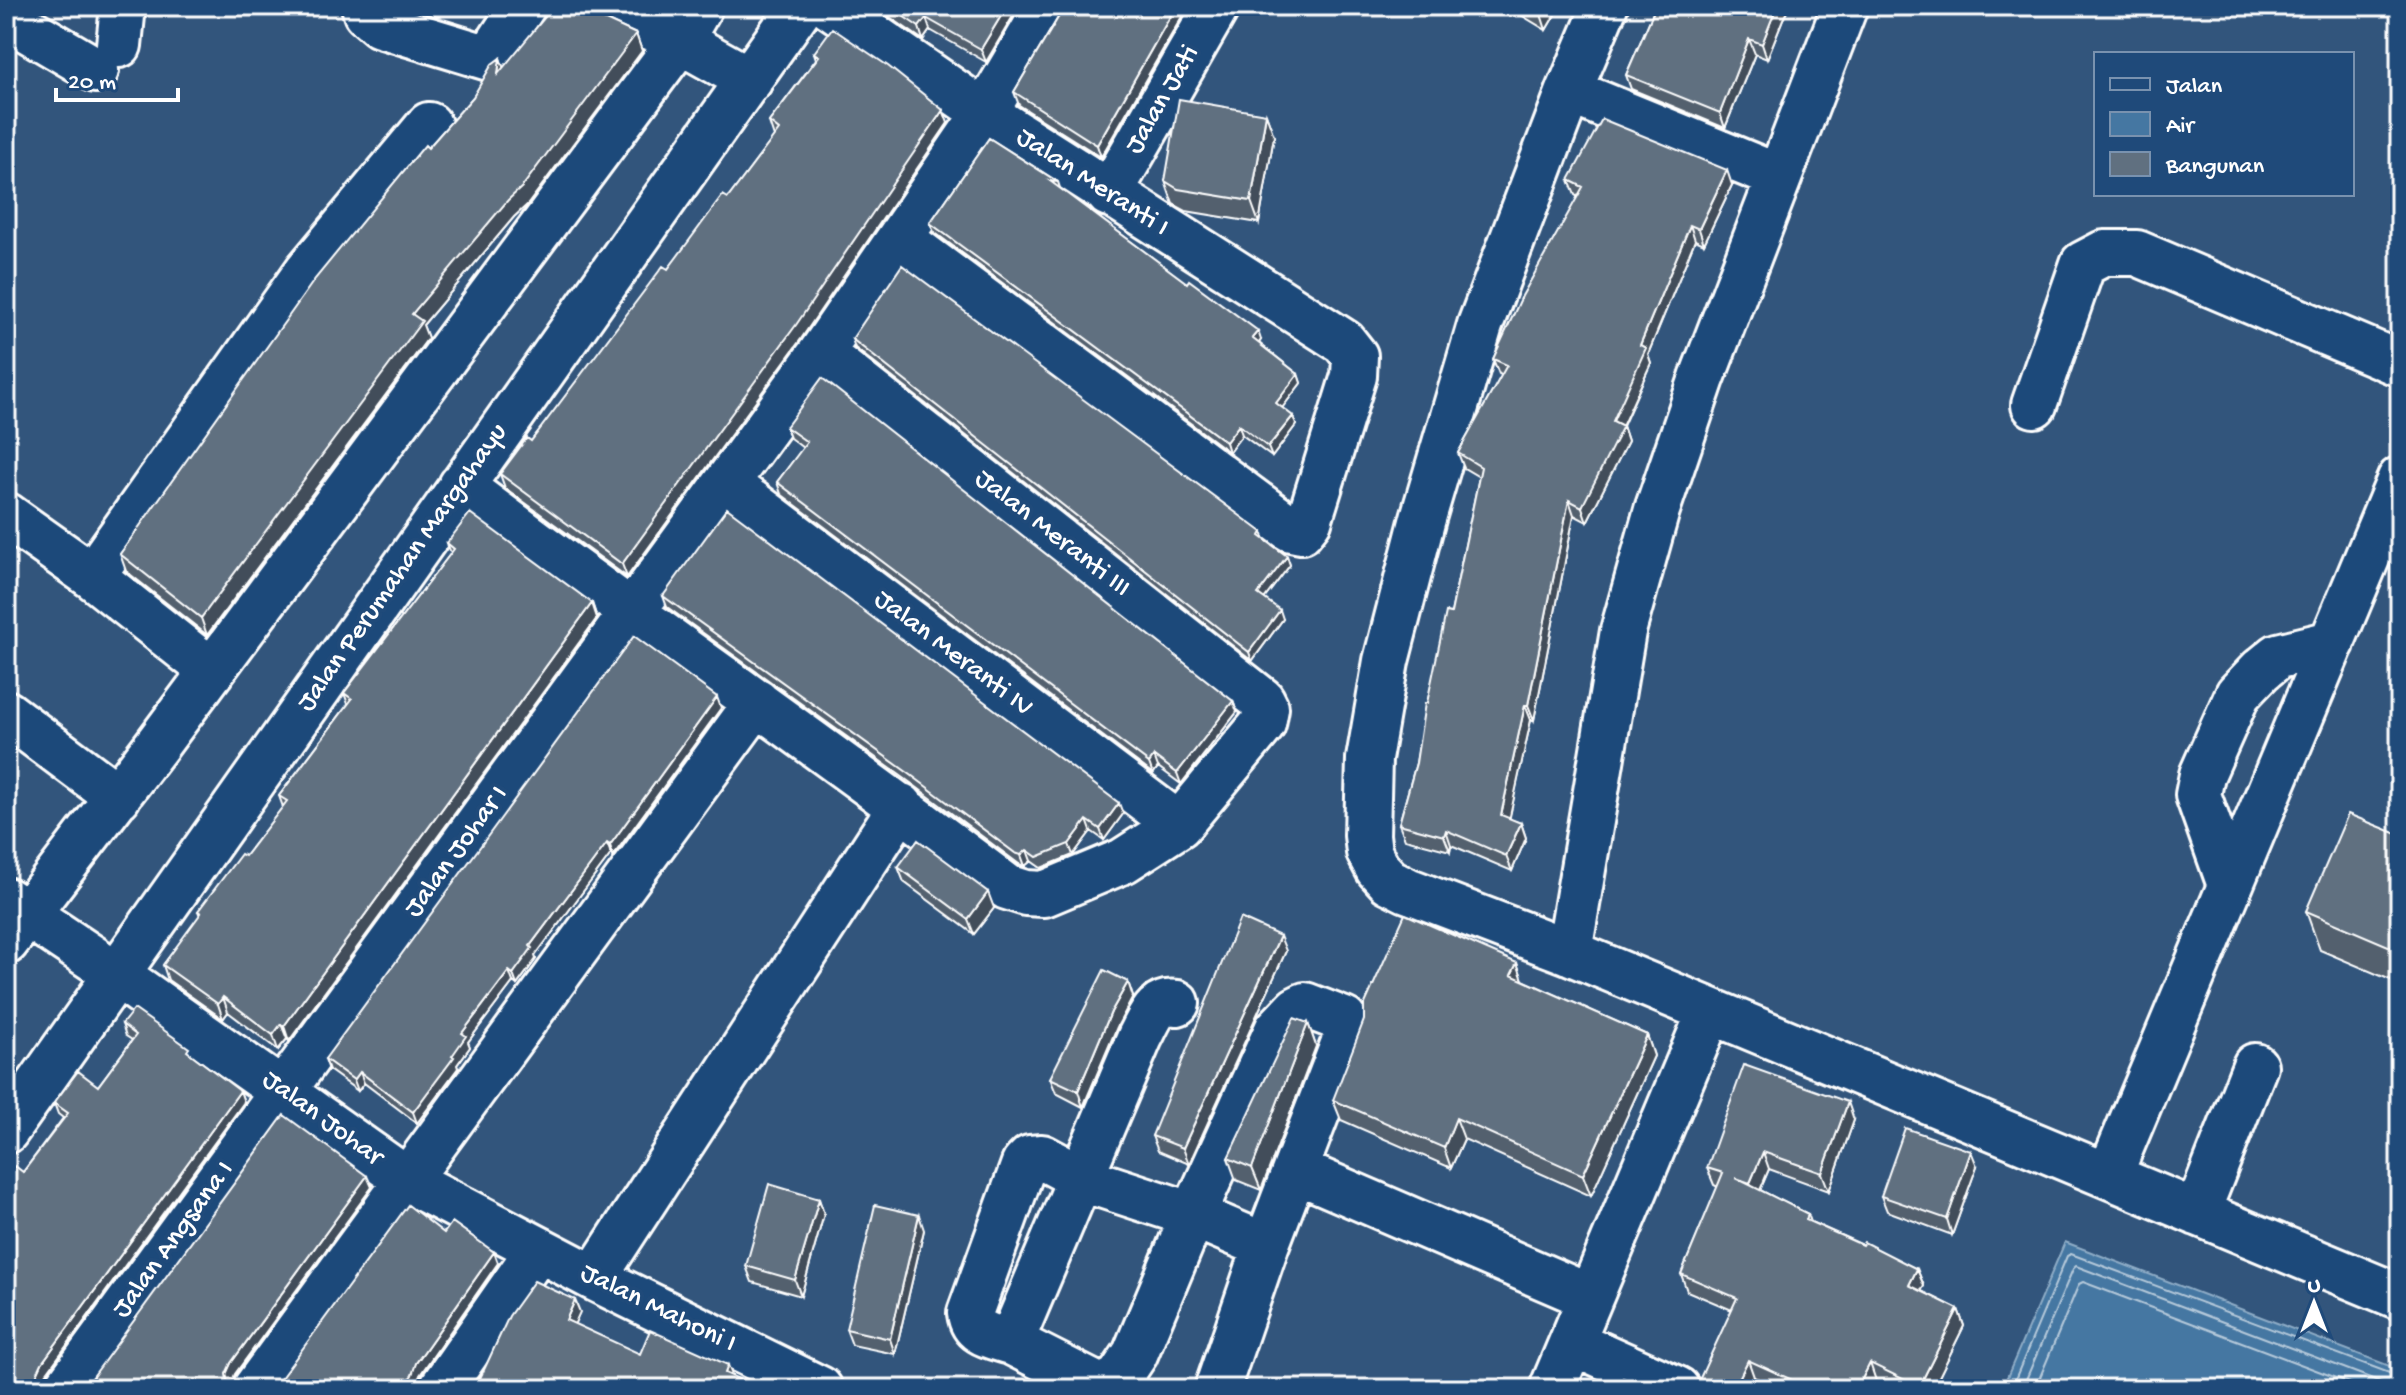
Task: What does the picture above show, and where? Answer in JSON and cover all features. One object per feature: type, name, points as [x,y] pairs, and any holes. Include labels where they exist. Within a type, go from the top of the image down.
[{"type":"street","points":[[364,6],[366,13],[380,25],[489,58],[523,6]]},
{"type":"street","points":[[605,6],[690,24],[750,80]]},
{"type":"street","name":"Jalan Perumahan Margahayu","points":[[6,1131],[105,967],[461,486],[801,6]]},
{"type":"street","name":"Jalan Meranti I","points":[[830,6],[985,113],[1344,342],[1355,356],[1354,376],[1309,521],[1301,531],[1291,529],[901,239]]},
{"type":"street","name":"Jalan Johar I","points":[[282,1091],[821,353],[985,113],[1048,6]]},
{"type":"street","name":"Jalan Jati","points":[[1109,194],[1217,6]]},
{"type":"street","points":[[1605,6],[1569,91],[1480,325],[1423,518],[1378,703],[1369,759],[1369,852],[1389,881],[1407,890],[1569,952],[2400,1297]]},
{"type":"street","points":[[1569,952],[1623,631],[1657,510],[1702,378],[1845,6]]},
{"type":"street","points":[[22,922],[212,671],[690,24]]},
{"type":"street","points":[[24,28],[113,40]]},
{"type":"street","points":[[1569,91],[1779,177]]},
{"type":"street","points":[[92,576],[308,270],[429,125]]},
{"type":"street","points":[[2034,405],[2083,264],[2104,253],[2137,253],[2400,364]]},
{"type":"street","name":"Jalan Meranti III","points":[[821,353],[1262,700],[1266,708],[1263,724],[1179,825]]},
{"type":"street","points":[[2109,1176],[2400,479]]},
{"type":"street","name":"Jalan Meranti IV","points":[[727,484],[1179,825]]},
{"type":"street","points":[[461,486],[631,614],[901,806],[1007,887],[1044,894],[1123,861],[1179,825]]},
{"type":"street","points":[[6,515],[92,576],[212,671]]},
{"type":"street","points":[[2230,885],[2198,795],[2202,775],[2238,694],[2261,670],[2278,656],[2332,643]]},
{"type":"street","points":[[255,1389],[757,702]]},
{"type":"street","points":[[6,713],[118,797]]},
{"type":"street","points":[[594,1278],[901,806]]},
{"type":"street","name":"Jalan Johar","points":[[22,922],[105,967],[407,1180],[538,1250]]},
{"type":"street","points":[[1011,1342],[1083,1179],[1140,1037],[1155,1009],[1164,1002],[1177,1003]]},
{"type":"street","points":[[1217,1389],[1266,1246],[1348,1032],[1344,1020],[1305,1005],[1277,1030],[1193,1215],[1135,1354],[1119,1378],[1100,1388],[1011,1342],[981,1333],[972,1324],[970,1313],[1024,1164],[1030,1158],[1042,1157],[1083,1179],[1193,1215],[1266,1246]]},
{"type":"street","points":[[1552,1389],[1710,1011]]},
{"type":"street","points":[[2197,1213],[2255,1066]]},
{"type":"street","name":"Jalan Angsana I","points":[[66,1389],[282,1091]]},
{"type":"street","points":[[1295,1170],[1590,1297]]},
{"type":"street","points":[[444,1388],[538,1250]]},
{"type":"street","name":"Jalan Mahoni I","points":[[538,1250],[820,1389]]},
{"type":"street","points":[[1572,1342],[1677,1389]]},
{"type":"water","points":[[2065,1242],[2400,1370],[2400,1389],[2002,1389]]},
{"type":"building","points":[[554,6],[581,6],[636,34],[522,187],[412,314],[422,321],[201,618],[120,554],[315,279],[425,145],[428,148],[473,97],[492,64],[500,58],[498,74]]},
{"type":"building","points":[[888,6],[1007,6],[981,49],[926,18],[919,27]]},
{"type":"building","points":[[1065,6],[1176,6],[1097,145],[1014,92]]},
{"type":"building","points":[[1527,6],[1546,6],[1541,14]]},
{"type":"building","points":[[1656,6],[1777,6],[1762,44],[1749,39],[1720,113],[1626,75]]},
{"type":"building","points":[[832,28],[888,66],[943,110],[796,325],[622,564],[500,474],[527,438],[531,441],[663,266],[668,269],[723,195],[728,198],[779,130],[769,122],[819,56],[814,53]]},
{"type":"building","points":[[1179,99],[1266,114],[1251,201],[1178,189],[1165,181]]},
{"type":"building","points":[[1602,119],[1727,170],[1699,229],[1690,225],[1640,345],[1646,348],[1613,421],[1623,426],[1582,507],[1569,500],[1528,705],[1525,705],[1501,815],[1521,823],[1506,856],[1446,830],[1444,836],[1399,824],[1416,763],[1425,703],[1446,612],[1451,613],[1481,467],[1458,453],[1507,365],[1493,359],[1522,296],[1583,187],[1569,180]]},
{"type":"building","points":[[989,138],[1058,182],[1050,181],[1187,283],[1189,280],[1258,331],[1252,338],[1298,374],[1276,403],[1293,416],[1268,447],[1239,425],[1226,442],[930,223]]},
{"type":"building","points":[[902,265],[1262,532],[1260,536],[1287,556],[1258,594],[1280,610],[1249,652],[852,339]]},
{"type":"building","points":[[822,378],[1233,701],[1177,773],[1154,756],[1149,763],[777,482],[807,442],[786,427]]},
{"type":"building","points":[[727,508],[1119,803],[1100,829],[1087,820],[1069,844],[1037,857],[1027,850],[1021,855],[1015,853],[663,596]]},
{"type":"building","points":[[470,513],[592,603],[284,1026],[281,1024],[273,1035],[223,997],[218,1004],[163,965],[201,913],[198,911],[241,854],[245,856],[287,801],[279,796],[352,699],[344,693],[454,549],[447,543]]},
{"type":"building","points":[[634,636],[717,697],[610,845],[607,843],[530,946],[532,948],[513,974],[509,971],[462,1033],[466,1036],[454,1057],[413,1112],[360,1072],[354,1080],[325,1059]]},
{"type":"building","points":[[2348,814],[2400,835],[2400,951],[2306,911]]},
{"type":"building","points":[[918,840],[988,892],[968,919],[898,867]]},
{"type":"building","points":[[1405,914],[1517,963],[1511,975],[1647,1035],[1583,1175],[1456,1118],[1444,1148],[1333,1100],[1364,1020],[1364,1006]]},
{"type":"building","points":[[1240,918],[1280,936],[1183,1148],[1152,1136]]},
{"type":"building","points":[[1104,970],[1128,982],[1111,1012],[1078,1091],[1050,1078]]},
{"type":"building","points":[[134,1009],[189,1048],[187,1051],[240,1091],[42,1363],[37,1374],[40,1389],[29,1389],[6,1372],[6,1317],[10,1312],[6,1309],[6,1177],[15,1166],[23,1172],[68,1113],[54,1103],[78,1071],[98,1086],[136,1035],[122,1024]]},
{"type":"building","points":[[1294,1018],[1308,1023],[1252,1168],[1228,1158]]},
{"type":"building","points":[[1744,1065],[1848,1102],[1822,1173],[1763,1152],[1750,1183],[1736,1178],[1808,1214],[1806,1220],[1862,1245],[1864,1242],[1917,1269],[1909,1285],[1958,1309],[1919,1387],[1870,1363],[1857,1389],[1812,1389],[1748,1360],[1734,1389],[1695,1389],[1737,1298],[1681,1274],[1723,1173],[1707,1168]]},
{"type":"building","points":[[284,1115],[367,1176],[231,1363],[226,1374],[229,1389],[84,1389]]},
{"type":"building","points":[[1905,1128],[1971,1151],[1947,1219],[1881,1196]]},
{"type":"building","points":[[769,1184],[819,1199],[795,1280],[746,1266]]},
{"type":"building","points":[[408,1205],[444,1233],[452,1222],[494,1252],[416,1363],[412,1375],[401,1389],[273,1389]]},
{"type":"building","points":[[875,1205],[919,1215],[890,1339],[846,1329]]},
{"type":"building","points":[[534,1281],[575,1300],[566,1320],[640,1354],[650,1330],[728,1365],[725,1373],[760,1389],[475,1389],[509,1316]]},
{"type":"building","points":[[1623,1378],[1648,1389],[1618,1389]]}]
